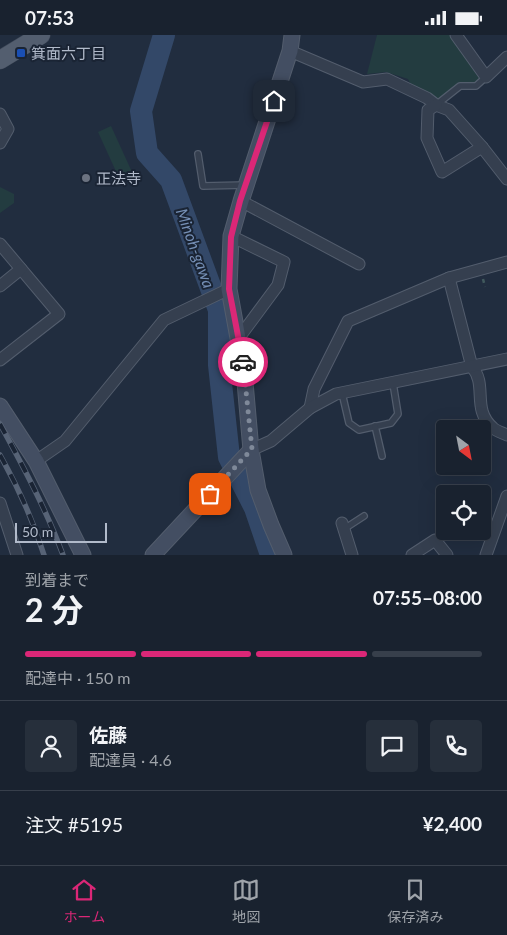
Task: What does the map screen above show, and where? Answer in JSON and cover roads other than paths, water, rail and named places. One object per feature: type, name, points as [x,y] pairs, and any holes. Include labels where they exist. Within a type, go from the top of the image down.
[{"type":"main road","points":[[2,57],[41,35]]},
{"type":"street","points":[[284,555],[270,525],[248,454],[244,371],[229,289],[231,237],[240,201],[290,51],[292,35]]},
{"type":"street","points":[[456,35],[486,77],[507,57]]},
{"type":"street","points":[[290,51],[363,81],[387,79],[427,97],[436,105],[449,110],[507,179]]},
{"type":"street","points":[[436,105],[428,110],[427,138],[442,172],[482,147]]},
{"type":"street","points":[[0,114],[8,129],[0,143]]},
{"type":"street","points":[[240,201],[359,264]]},
{"type":"street","points":[[231,237],[284,263],[278,285],[238,339]]},
{"type":"street","points":[[0,244],[58,314],[0,360]]},
{"type":"street","points":[[310,408],[314,389],[348,321],[449,277],[507,262]]},
{"type":"street","points":[[0,286],[21,269]]},
{"type":"street","points":[[449,277],[472,367],[478,374],[481,412],[493,429],[507,435]]},
{"type":"street","points":[[36,461],[64,441],[164,320],[229,289]]},
{"type":"street","points":[[153,555],[248,454],[271,441],[310,408],[336,394],[507,359]]},
{"type":"street","points":[[0,406],[36,461],[83,555]]},
{"type":"street","points":[[486,555],[507,496]]},
{"type":"street","points":[[0,503],[17,555]]},
{"type":"street","points":[[343,526],[352,555]]},
{"type":"street","points":[[412,555],[435,540],[447,555]]},
{"type":"lane","points":[[436,105],[460,86],[476,87],[486,77]]},
{"type":"lane","points":[[198,154],[203,186],[246,185]]},
{"type":"lane","points":[[342,393],[349,423],[359,430],[391,423],[398,413],[393,383]]},
{"type":"lane","points":[[375,426],[382,456]]},
{"type":"lane","points":[[343,526],[364,516]]},
{"type":"waterway","name":"Minoh-gawa","points":[[164,35],[141,111],[147,153],[171,180],[219,310],[219,365],[229,457],[255,508],[271,555]]},
{"type":"railway","points":[[0,424],[42,504],[63,555]]},
{"type":"railway","points":[[0,455],[25,504],[44,555]]},
{"type":"place","name":"箕面六丁目","points":[[21,53]]},
{"type":"place","name":"正法寺","points":[[86,178]]}]
